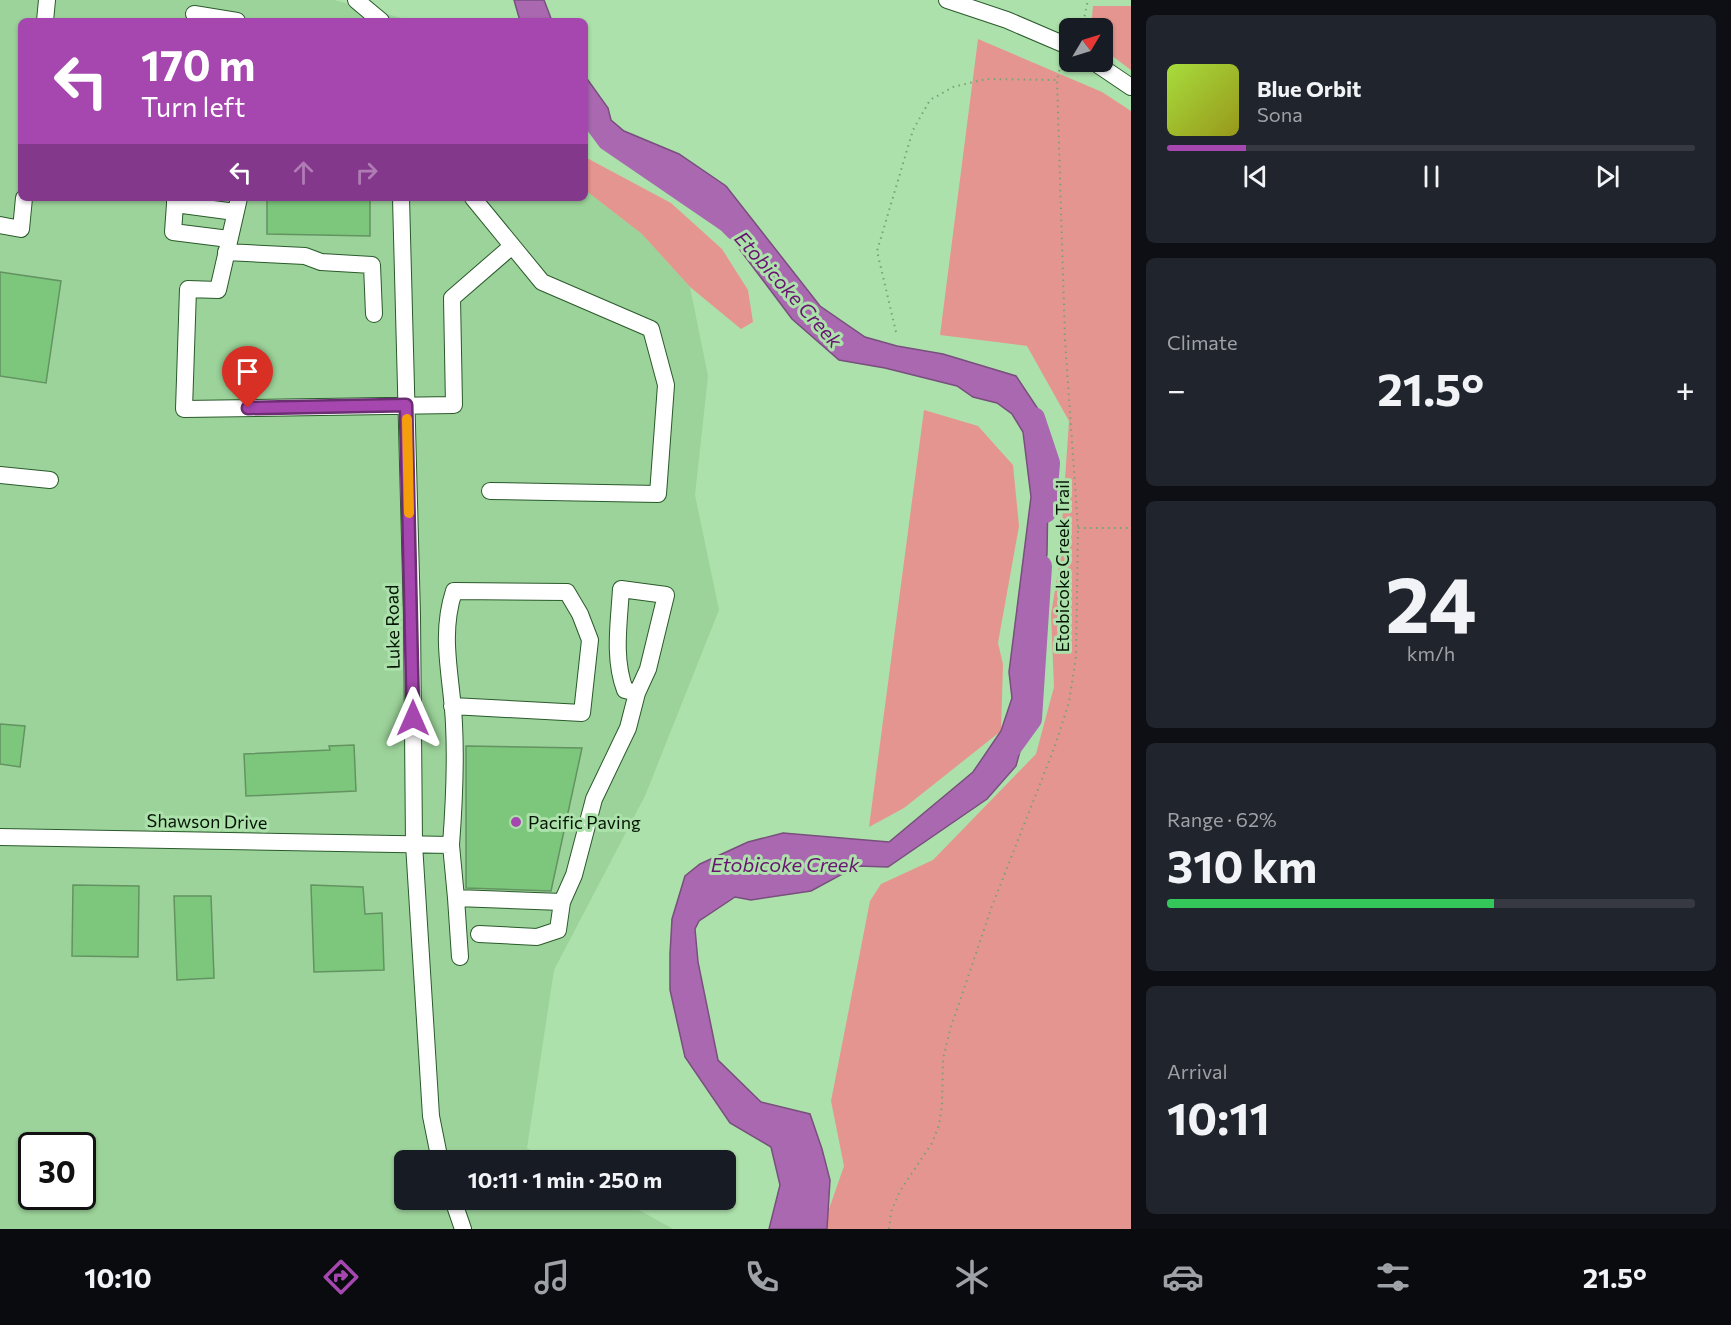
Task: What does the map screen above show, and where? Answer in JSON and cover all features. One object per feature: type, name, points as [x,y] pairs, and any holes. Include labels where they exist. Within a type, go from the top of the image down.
[{"type":"street","points":[[45,18],[47,0]]},
{"type":"street","points":[[356,0],[377,18]]},
{"type":"street","points":[[947,0],[1007,20],[1059,48]]},
{"type":"street","points":[[194,14],[219,18]]},
{"type":"street","points":[[1109,72],[1131,87]]},
{"type":"street","points":[[0,225],[21,229],[24,201]]},
{"type":"street","points":[[374,314],[372,265],[321,262],[305,256],[227,245],[173,232],[175,201],[237,205],[227,245],[218,290],[188,289],[184,409],[454,405],[452,298],[512,246]]},
{"type":"street","name":"Luke Road","points":[[400,201],[412,616],[414,844],[431,1116],[438,1150]]},
{"type":"street","points":[[475,201],[542,282],[651,329],[666,385],[658,494],[490,491]]},
{"type":"street","points":[[0,475],[50,480]]},
{"type":"street","points":[[479,934],[537,937],[558,930],[562,902],[574,875],[594,799],[628,728],[637,693],[648,669],[666,595],[621,589],[619,673],[625,690],[637,693]]},
{"type":"street","points":[[452,706],[582,713],[590,640],[580,614],[567,592],[454,591],[447,611],[445,629],[452,706],[454,799],[451,845],[460,957]]},
{"type":"street","name":"Shawson Drive","points":[[0,837],[451,845]]},
{"type":"street","points":[[456,898],[562,902]]},
{"type":"street","points":[[456,1210],[463,1229]]},
{"type":"path","points":[[1084,18],[1088,0]]},
{"type":"path","name":"Etobicoke Creek Trail","points":[[889,1229],[891,1212],[900,1191],[932,1143],[939,1125],[943,1059],[950,1029],[992,906],[1070,702],[1076,657],[1078,528],[1064,318],[1057,80],[1059,67]]},
{"type":"path","points":[[896,332],[878,251],[913,130],[930,100],[953,87],[986,79],[1057,80]]},
{"type":"path","points":[[1078,528],[1131,528]]},
{"type":"shaded area","points":[[0,0],[334,0],[402,18],[18,18],[18,201],[588,201],[588,192],[642,234],[690,287],[708,376],[695,495],[719,610],[645,796],[554,970],[527,1148],[531,1150],[394,1150],[394,1210],[639,1210],[673,1229],[0,1229]]},
{"type":"shaded area","points":[[1093,6],[1131,6],[1131,70],[1113,56],[1113,18],[1092,18]]},
{"type":"shaded area","points":[[978,39],[1102,92],[1131,111],[1131,1229],[822,1229],[844,1166],[831,1101],[870,901],[881,884],[933,860],[1036,754],[1054,687],[1051,614],[1059,566],[1069,421],[1027,346],[940,335]]},
{"type":"shaded area","points":[[588,159],[671,203],[722,249],[748,290],[753,322],[741,329],[690,287],[642,234],[588,192]]},
{"type":"shaded area","points":[[924,410],[978,426],[1013,465],[1019,526],[998,643],[1003,664],[1001,731],[904,808],[869,827]]},
{"type":"water","points":[[514,0],[544,0],[551,18],[519,18]]},
{"type":"water","name":"Etobicoke Creek","points":[[588,80],[608,108],[611,120],[624,131],[679,154],[726,186],[820,306],[865,337],[897,346],[943,354],[1016,376],[1040,412],[1048,489],[1047,554],[1031,636],[1033,703],[1016,766],[987,799],[888,867],[857,866],[811,891],[751,900],[735,897],[699,921],[695,929],[698,962],[718,1060],[761,1102],[810,1114],[830,1180],[827,1229],[769,1229],[780,1185],[771,1147],[730,1123],[685,1057],[670,990],[672,919],[685,876],[700,864],[748,842],[783,833],[889,842],[973,772],[1001,731],[1012,698],[1009,672],[1031,497],[1023,432],[1012,414],[997,403],[973,397],[957,386],[885,368],[839,360],[792,319],[710,210],[692,201],[651,163],[622,154],[606,141],[588,117]]},
{"type":"building","points":[[267,201],[370,201],[370,236],[267,234]]},
{"type":"building","points":[[0,272],[61,281],[46,383],[0,376]]},
{"type":"building","points":[[0,724],[25,726],[20,767],[0,764]]},
{"type":"building","points":[[354,745],[356,791],[246,796],[244,754],[330,750],[329,746]]},
{"type":"building","name":"Pacific Paving","points":[[466,746],[582,748],[551,891],[466,888]]},
{"type":"building","points":[[73,885],[139,886],[138,957],[72,956]]},
{"type":"building","points":[[311,885],[363,887],[365,914],[382,913],[384,970],[314,972]]},
{"type":"building","points":[[174,896],[211,896],[214,978],[177,980]]},
{"type":"waterway","name":"Etobicoke Creek","points":[[588,113],[608,140],[735,229]]},
{"type":"waterway","name":"Etobicoke Creek","points":[[1034,418],[1049,463],[1045,512]]},
{"type":"waterway","name":"Etobicoke Creek","points":[[1010,748],[1031,719],[1041,566]]},
{"type":"slow traffic","points":[[407,419],[409,513]]},
{"type":"place","name":"Pacific Paving","points":[[516,822]]},
{"type":"route","points":[[248,408],[406,405],[413,718]]}]
